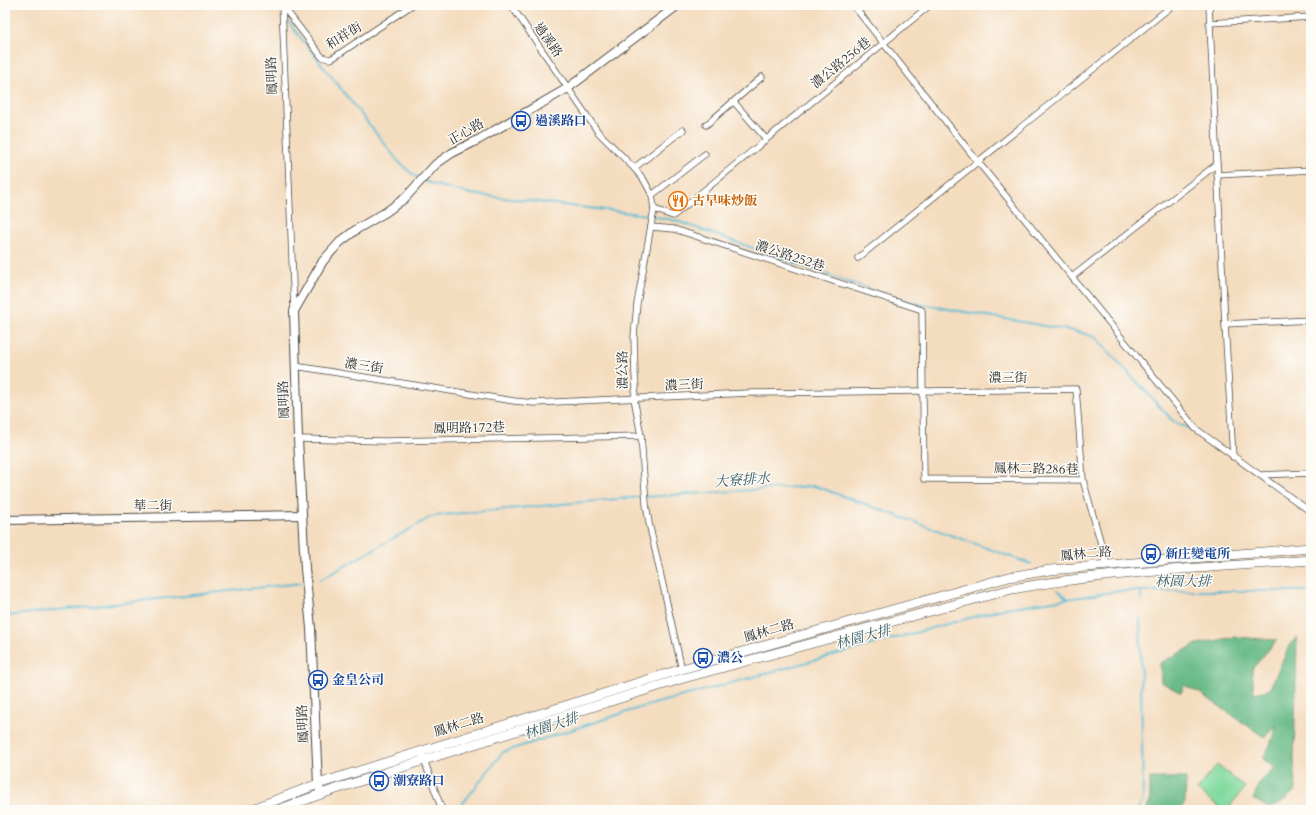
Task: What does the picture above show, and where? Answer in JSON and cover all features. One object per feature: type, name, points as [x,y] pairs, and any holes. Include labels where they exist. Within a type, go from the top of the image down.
[{"type":"main road","name":"鳳林二路","points":[[250,810],[318,784],[682,669],[1009,577],[1050,570],[1311,548]]},
{"type":"main road","name":"鳳林二路","points":[[278,810],[321,794],[424,760],[684,678],[1012,589],[1110,575],[1311,560]]},
{"type":"street","name":"和祥街","points":[[282,5],[322,57],[329,59],[334,58],[412,5]]},
{"type":"street","name":"鳳明路","points":[[282,5],[298,439],[305,568],[311,628],[318,784],[321,794]]},
{"type":"street","name":"過溪路","points":[[510,5],[568,88]]},
{"type":"street","name":"正心路","points":[[294,311],[323,261],[340,242],[357,229],[386,212],[405,198],[436,164],[452,153],[478,140],[568,88],[678,5]]},
{"type":"street","points":[[853,5],[978,162],[1196,429],[1311,512]]},
{"type":"street","name":"濃公路256巷","points":[[654,214],[672,216],[930,5]]},
{"type":"street","points":[[858,258],[1173,5]]},
{"type":"street","points":[[1208,5],[1233,456]]},
{"type":"street","points":[[1209,23],[1311,17]]},
{"type":"street","points":[[706,125],[762,77]]},
{"type":"street","name":"濃公路","points":[[568,88],[598,132],[634,168],[644,180],[652,195],[654,214],[635,318],[636,387],[634,398],[641,436],[646,504],[649,523],[684,678]]},
{"type":"street","points":[[734,102],[766,139]]},
{"type":"street","points":[[634,168],[683,130]]},
{"type":"street","points":[[652,195],[705,154]]},
{"type":"street","points":[[1072,277],[1217,164]]},
{"type":"street","points":[[1217,175],[1311,170]]},
{"type":"street","name":"濃公路252巷","points":[[651,227],[674,229],[922,310],[923,390]]},
{"type":"street","points":[[1225,324],[1311,320]]},
{"type":"street","name":"濃三街","points":[[295,366],[534,403],[756,393],[1076,389],[1083,480]]},
{"type":"street","name":"鳳林二路286巷","points":[[923,390],[924,479],[1083,480],[1107,565]]},
{"type":"street","name":"鳳明路172巷","points":[[298,439],[386,441],[641,436]]},
{"type":"street","points":[[1261,475],[1311,472]]},
{"type":"street","name":"華二街","points":[[5,520],[302,515]]},
{"type":"street","points":[[421,751],[442,810]]},
{"type":"green space","points":[[1235,637],[1277,640],[1252,669],[1254,693],[1269,690],[1291,643],[1297,637],[1294,759],[1296,790],[1278,805],[1269,807],[1253,800],[1259,783],[1275,768],[1263,759],[1277,725],[1264,737],[1200,693],[1184,685],[1181,693],[1161,682],[1160,663],[1197,644]]},
{"type":"green space","points":[[1217,765],[1245,787],[1227,810],[1223,810],[1197,790]]},
{"type":"green space","points":[[1150,778],[1186,778],[1185,802],[1181,810],[1146,810],[1150,802]]},
{"type":"waterway","points":[[289,23],[398,161],[412,174],[419,178]]},
{"type":"waterway","points":[[425,181],[471,194],[647,215],[677,221],[848,282],[914,303],[1079,332],[1095,337],[1174,422],[1195,431]]},
{"type":"waterway","name":"大寮排水","points":[[320,580],[431,517],[628,498],[815,486],[1031,564]]},
{"type":"waterway","points":[[5,616],[301,583]]},
{"type":"waterway","points":[[1058,590],[1067,598]]},
{"type":"waterway","name":"林園大排","points":[[457,810],[503,752],[639,708],[1006,608],[1120,591],[1311,591]]},
{"type":"waterway","points":[[1141,591],[1141,599]]},
{"type":"waterway","points":[[1137,810],[1143,801],[1140,618]]},
{"type":"place","name":"過溪路口","points":[[521,121]]},
{"type":"place","name":"古早味炒飯","points":[[678,201]]},
{"type":"place","name":"新庄變電所","points":[[1151,554]]},
{"type":"place","name":"濃公","points":[[703,658]]},
{"type":"place","name":"金皇公司","points":[[318,680]]},
{"type":"place","name":"潮寮路口","points":[[379,781]]}]
